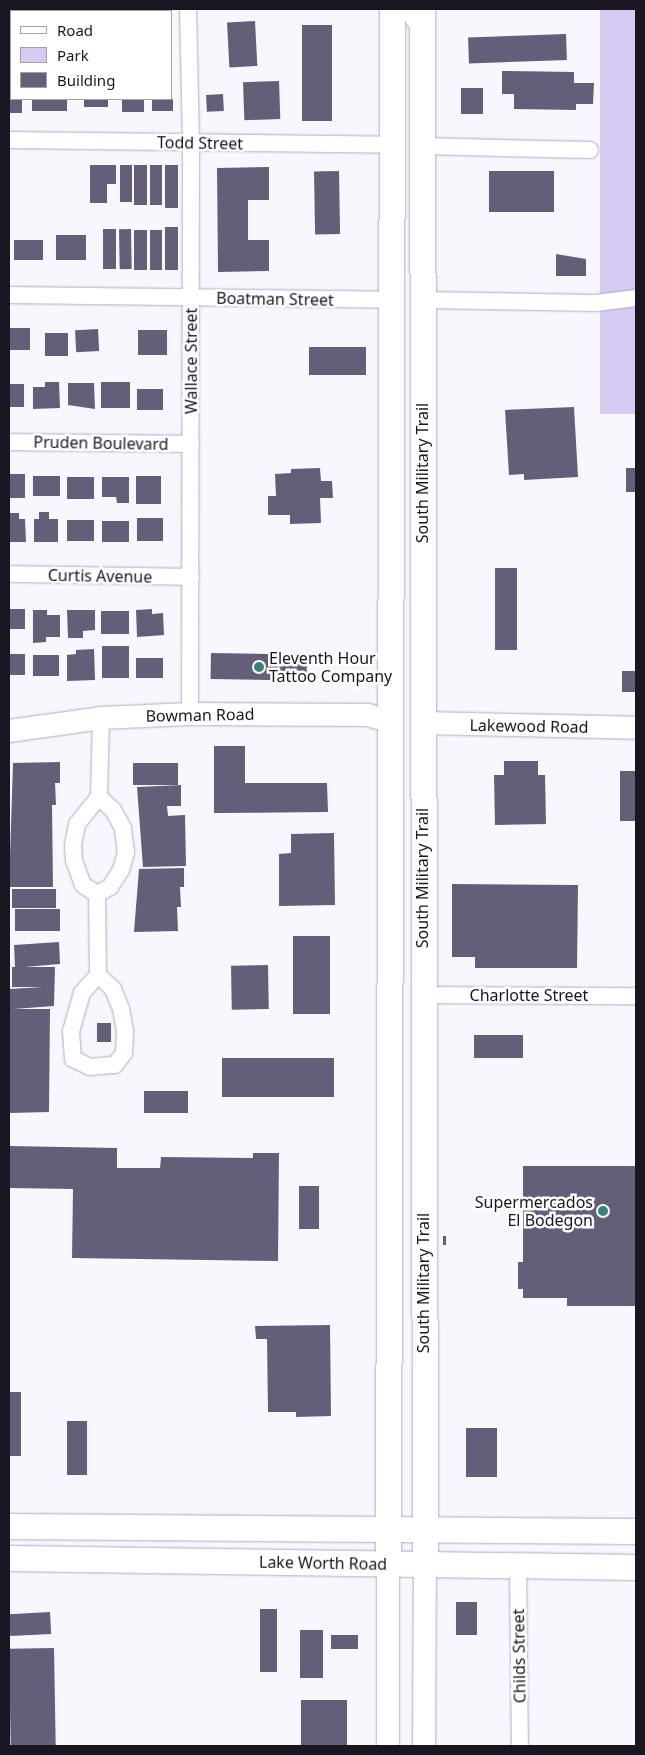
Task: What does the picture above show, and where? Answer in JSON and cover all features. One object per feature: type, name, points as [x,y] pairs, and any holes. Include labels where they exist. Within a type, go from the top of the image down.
[{"type":"main road","name":"South Military Trail","points":[[388,1564],[392,722],[392,9]]},
{"type":"main road","name":"South Military Trail","points":[[422,20],[422,1152],[425,1565]]},
{"type":"main road","points":[[392,192],[400,206],[401,274],[422,300]]},
{"type":"main road","points":[[392,300],[402,310],[407,329],[407,426],[423,441]]},
{"type":"main road","points":[[392,552],[398,572],[400,702],[411,717],[422,723]]},
{"type":"main road","points":[[392,722],[404,738],[406,754],[406,894],[422,914]]},
{"type":"main road","points":[[391,935],[400,947],[401,1124],[422,1152]]},
{"type":"main road","name":"Lake Worth Road","points":[[9,1526],[388,1531],[636,1531]]},
{"type":"main road","name":"Lake Worth Road","points":[[9,1558],[636,1567]]},
{"type":"street","name":"Wallace Street","points":[[188,9],[191,143],[190,714]]},
{"type":"street","points":[[406,9],[422,20]]},
{"type":"street","name":"Todd Street","points":[[9,140],[392,145]]},
{"type":"street","points":[[422,146],[590,150]]},
{"type":"street","name":"Boatman Street","points":[[9,295],[392,300]]},
{"type":"street","points":[[422,300],[596,303],[636,298]]},
{"type":"street","name":"Pruden Boulevard","points":[[11,442],[191,444]]},
{"type":"street","name":"Curtis Avenue","points":[[9,574],[191,577]]},
{"type":"street","name":"Bowman Road","points":[[9,731],[100,718],[190,714],[368,715],[392,722]]},
{"type":"street","points":[[97,894],[84,885],[74,860],[73,845],[77,824],[99,797],[100,718]]},
{"type":"street","name":"Lakewood Road","points":[[422,723],[636,728]]},
{"type":"street","points":[[97,894],[110,887],[121,870],[126,853],[123,828],[113,810],[99,797]]},
{"type":"street","points":[[97,894],[98,975],[82,993],[71,1031],[73,1059],[90,1067],[115,1065],[124,1053],[125,1031],[121,1009],[113,989],[98,975]]},
{"type":"street","name":"Charlotte Street","points":[[422,995],[636,996]]},
{"type":"street","name":"South Military Trail","points":[[388,1564],[388,1746]]},
{"type":"street","name":"South Military Trail","points":[[424,1746],[425,1565]]},
{"type":"street","name":"Childs Street","points":[[518,1565],[520,1746]]},
{"type":"green space","points":[[600,9],[636,9],[636,414],[600,414]]},
{"type":"building","points":[[9,20],[10,20],[10,57]]},
{"type":"building","points":[[255,21],[257,66],[229,67],[227,22]]},
{"type":"building","points":[[302,25],[332,25],[332,121],[302,121]]},
{"type":"building","points":[[566,34],[567,60],[469,63],[468,37]]},
{"type":"building","points":[[502,71],[574,72],[574,83],[594,83],[593,104],[576,104],[576,110],[514,109],[514,94],[502,94]]},
{"type":"building","points":[[9,74],[10,100],[22,100],[22,113],[9,113]]},
{"type":"building","points":[[279,81],[280,119],[244,120],[243,82]]},
{"type":"building","points":[[461,88],[483,88],[483,114],[461,114]]},
{"type":"building","points":[[223,94],[224,111],[207,112],[206,95]]},
{"type":"building","points":[[173,99],[173,111],[152,111],[152,100]]},
{"type":"building","points":[[32,100],[67,100],[67,111],[32,111]]},
{"type":"building","points":[[84,100],[108,100],[108,107],[84,107]]},
{"type":"building","points":[[122,100],[144,100],[144,112],[122,112]]},
{"type":"building","points":[[90,165],[116,165],[116,184],[107,184],[107,203],[90,203]]},
{"type":"building","points":[[120,165],[132,165],[132,202],[120,202]]},
{"type":"building","points":[[134,165],[147,165],[147,205],[134,205]]},
{"type":"building","points":[[150,165],[162,165],[162,205],[150,205]]},
{"type":"building","points":[[165,165],[178,165],[178,208],[165,208]]},
{"type":"building","points":[[269,167],[269,200],[248,200],[248,240],[269,240],[269,271],[218,272],[217,168]]},
{"type":"building","points":[[314,171],[339,171],[340,234],[315,234]]},
{"type":"building","points":[[489,171],[554,171],[554,212],[489,212]]},
{"type":"building","points":[[165,227],[178,227],[178,270],[165,270]]},
{"type":"building","points":[[103,229],[116,229],[116,269],[103,269]]},
{"type":"building","points":[[119,229],[131,229],[132,269],[120,269]]},
{"type":"building","points":[[134,230],[147,230],[147,270],[134,270]]},
{"type":"building","points":[[150,230],[162,230],[162,270],[150,270]]},
{"type":"building","points":[[56,235],[86,235],[86,260],[56,260]]},
{"type":"building","points":[[14,240],[43,240],[43,260],[14,260]]},
{"type":"building","points":[[556,254],[586,259],[586,276],[556,276]]},
{"type":"building","points":[[9,328],[30,328],[30,350],[9,350]]},
{"type":"building","points":[[98,329],[99,351],[76,352],[75,330]]},
{"type":"building","points":[[138,330],[167,330],[167,355],[138,355]]},
{"type":"building","points":[[45,333],[68,333],[68,356],[45,356]]},
{"type":"building","points":[[309,347],[366,347],[366,375],[309,375]]},
{"type":"building","points":[[45,382],[59,382],[60,408],[33,409],[33,387],[45,387]]},
{"type":"building","points":[[101,382],[130,382],[130,408],[101,408]]},
{"type":"building","points":[[68,383],[94,383],[95,409],[68,405]]},
{"type":"building","points":[[9,384],[24,384],[24,407],[9,407]]},
{"type":"building","points":[[137,389],[163,389],[163,410],[137,410]]},
{"type":"building","points":[[574,407],[578,477],[524,480],[524,474],[509,475],[505,410]]},
{"type":"building","points":[[320,468],[321,481],[332,481],[333,498],[320,498],[321,523],[290,524],[290,515],[268,515],[268,496],[276,496],[275,474],[291,473],[291,469]]},
{"type":"building","points":[[626,468],[636,468],[636,492],[626,492]]},
{"type":"building","points":[[9,474],[25,474],[25,498],[9,498]]},
{"type":"building","points":[[33,476],[60,476],[60,496],[33,496]]},
{"type":"building","points":[[136,476],[161,476],[161,504],[136,504]]},
{"type":"building","points":[[67,477],[94,477],[94,499],[67,499]]},
{"type":"building","points":[[102,477],[129,477],[129,503],[117,503],[116,497],[102,497]]},
{"type":"building","points":[[39,512],[49,512],[49,519],[58,519],[58,542],[34,542],[34,519],[39,519]]},
{"type":"building","points":[[9,513],[19,513],[19,519],[25,519],[26,542],[9,542]]},
{"type":"building","points":[[137,518],[163,518],[163,541],[137,541]]},
{"type":"building","points":[[67,520],[94,520],[94,541],[67,541]]},
{"type":"building","points":[[102,521],[129,521],[129,542],[102,542]]},
{"type":"building","points":[[495,568],[517,568],[517,650],[495,650]]},
{"type":"building","points":[[9,609],[25,609],[25,629],[9,629]]},
{"type":"building","points":[[152,609],[152,614],[163,613],[164,635],[137,637],[136,610]]},
{"type":"building","points":[[33,610],[47,610],[47,615],[60,615],[60,637],[46,637],[46,642],[33,643]]},
{"type":"building","points":[[67,610],[95,610],[95,630],[83,631],[83,638],[68,638]]},
{"type":"building","points":[[101,611],[129,611],[129,634],[101,634]]},
{"type":"building","points":[[102,646],[129,646],[129,678],[102,678]]},
{"type":"building","points":[[94,649],[95,680],[67,681],[67,655],[76,654],[76,650]]},
{"type":"building","name":"Eleventh Hour Tattoo Company","points":[[211,653],[307,655],[307,681],[211,679]]},
{"type":"building","points":[[9,654],[25,654],[25,675],[9,675]]},
{"type":"building","points":[[33,655],[59,655],[59,676],[33,676]]},
{"type":"building","points":[[136,658],[163,658],[163,678],[136,678]]},
{"type":"building","points":[[622,671],[636,671],[636,692],[622,692]]},
{"type":"building","points":[[214,746],[245,746],[245,783],[327,783],[328,812],[214,813]]},
{"type":"building","points":[[504,761],[538,761],[538,775],[545,775],[546,824],[495,825],[494,775],[504,775]]},
{"type":"building","points":[[60,762],[60,783],[55,783],[56,805],[52,805],[53,887],[9,887],[13,763]]},
{"type":"building","points":[[133,763],[178,763],[178,785],[133,785]]},
{"type":"building","points":[[620,771],[636,771],[636,821],[620,821]]},
{"type":"building","points":[[181,785],[181,806],[167,806],[168,816],[185,815],[186,866],[143,867],[137,787]]},
{"type":"building","points":[[334,833],[335,905],[279,906],[279,854],[291,853],[291,834]]},
{"type":"building","points":[[184,868],[184,887],[180,887],[181,907],[177,907],[178,931],[134,932],[139,869]]},
{"type":"building","points":[[452,884],[578,885],[577,968],[475,968],[475,957],[452,957]]},
{"type":"building","points":[[12,889],[56,889],[56,908],[12,908]]},
{"type":"building","points":[[15,909],[60,909],[60,931],[15,931]]},
{"type":"building","points":[[293,936],[330,936],[330,1014],[293,1014]]},
{"type":"building","points":[[59,942],[60,964],[25,967],[55,967],[54,1006],[14,1009],[50,1009],[49,1112],[9,1113],[9,989],[43,987],[12,987],[12,967],[15,967],[14,945]]},
{"type":"building","points":[[268,965],[269,1009],[232,1010],[231,966]]},
{"type":"building","points":[[97,1023],[111,1023],[111,1042],[97,1042]]},
{"type":"building","points":[[474,1035],[523,1035],[523,1058],[474,1058]]},
{"type":"building","points":[[222,1058],[334,1058],[334,1097],[222,1097]]},
{"type":"building","points":[[144,1091],[188,1091],[188,1113],[144,1113]]},
{"type":"building","points":[[9,1146],[117,1148],[117,1168],[160,1168],[161,1157],[253,1158],[253,1153],[279,1153],[278,1261],[72,1258],[73,1189],[9,1188]]},
{"type":"building","points":[[523,1166],[636,1166],[636,1306],[567,1306],[567,1298],[523,1298],[523,1289],[518,1289],[518,1262],[523,1262]]},
{"type":"building","points":[[299,1186],[319,1186],[319,1229],[299,1229]]},
{"type":"building","points":[[443,1236],[446,1236],[446,1245],[443,1245]]},
{"type":"building","points":[[330,1325],[331,1416],[296,1417],[296,1412],[268,1412],[267,1339],[256,1339],[255,1326]]},
{"type":"building","points":[[9,1392],[21,1392],[21,1456],[9,1456]]},
{"type":"building","points":[[67,1421],[87,1421],[87,1475],[67,1475]]},
{"type":"building","points":[[466,1428],[497,1428],[497,1477],[466,1477]]},
{"type":"building","points":[[456,1602],[477,1602],[477,1635],[456,1635]]},
{"type":"building","points":[[260,1609],[277,1609],[277,1672],[260,1672]]},
{"type":"building","points":[[50,1612],[51,1634],[10,1636],[9,1614]]},
{"type":"building","points":[[300,1630],[323,1630],[323,1678],[300,1678]]},
{"type":"building","points":[[331,1635],[358,1635],[358,1649],[331,1649]]},
{"type":"building","points":[[54,1648],[56,1746],[11,1746],[9,1649]]},
{"type":"building","points":[[301,1700],[347,1700],[347,1746],[301,1746]]},
{"type":"place","name":"Eleventh Hour Tattoo Company","points":[[259,667]]},
{"type":"place","name":"Supermercados El Bodegon","points":[[603,1211]]}]
